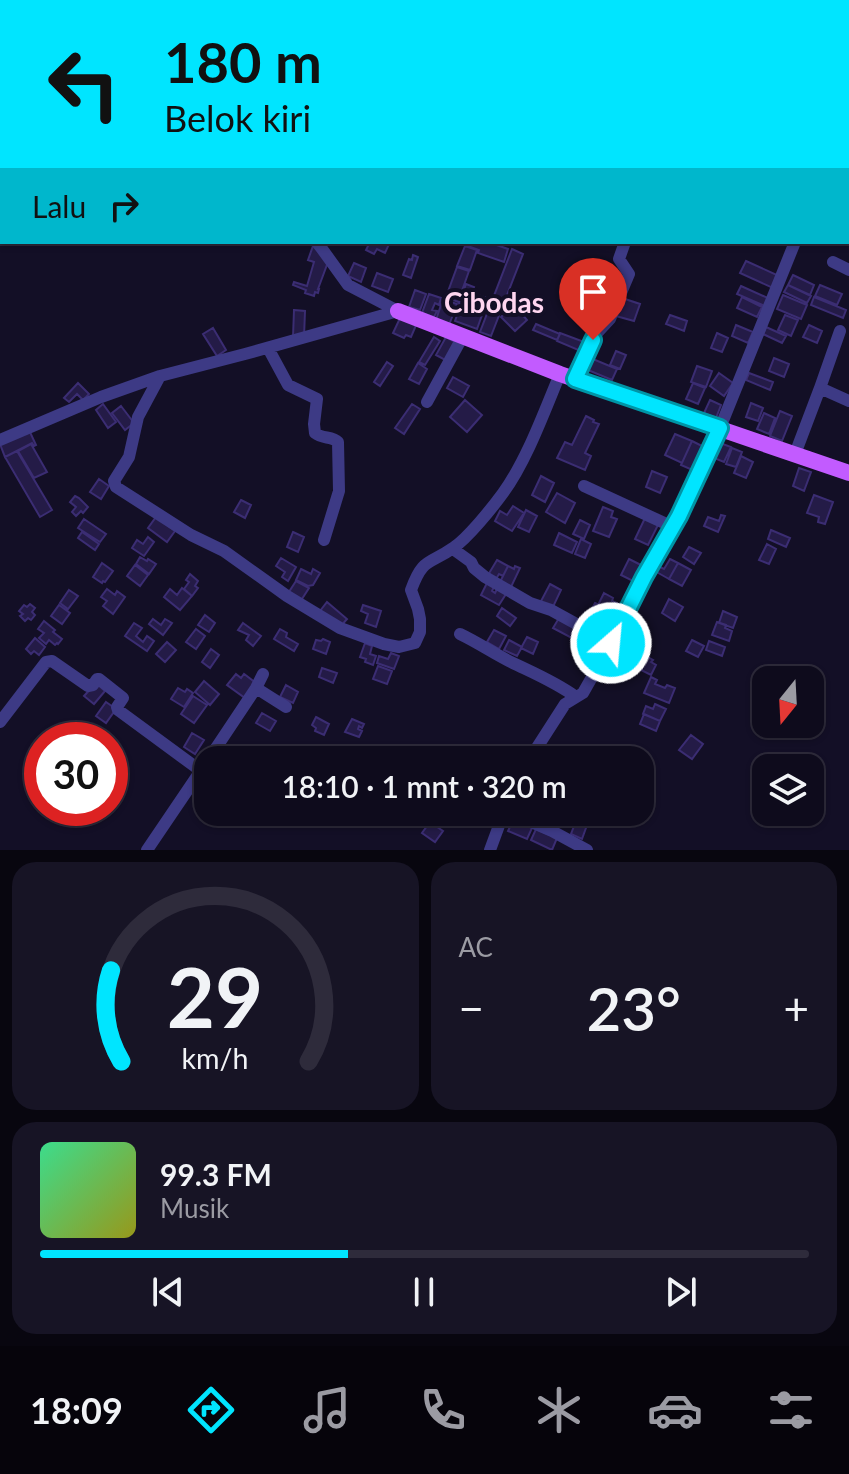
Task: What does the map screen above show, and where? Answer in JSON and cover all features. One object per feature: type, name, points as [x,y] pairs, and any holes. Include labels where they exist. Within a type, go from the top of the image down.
[{"type":"main road","points":[[398,311],[568,377],[849,473]]},
{"type":"street","points":[[318,244],[348,285],[398,311]]},
{"type":"street","points":[[160,376],[138,417],[129,457],[114,481],[116,487],[191,535],[224,551],[287,596],[340,628],[399,647],[415,643],[420,632],[420,619],[412,596],[413,585],[423,565],[453,549],[505,491],[568,377],[610,319],[629,274],[619,259],[624,244]]},
{"type":"street","points":[[538,746],[565,704],[583,693],[673,527],[720,428],[794,244]]},
{"type":"street","points":[[833,262],[849,270]]},
{"type":"street","points":[[0,440],[75,407],[160,376],[398,311]]},
{"type":"street","points":[[795,454],[840,331]]},
{"type":"street","points":[[427,402],[463,336]]},
{"type":"street","points":[[268,348],[288,385],[317,399],[315,433],[338,442],[339,491],[324,540]]},
{"type":"street","points":[[820,388],[849,401]]},
{"type":"street","points":[[584,486],[673,527]]},
{"type":"street","points":[[453,549],[485,577],[611,643]]},
{"type":"street","points":[[460,634],[576,697]]},
{"type":"street","points":[[0,722],[46,662],[52,661],[88,686],[99,679],[123,698],[118,710],[194,757]]},
{"type":"street","points":[[218,746],[263,674]]},
{"type":"street","points":[[256,688],[286,707]]},
{"type":"street","points":[[147,850],[194,781]]},
{"type":"street","points":[[490,850],[500,826]]},
{"type":"street","points":[[540,826],[587,850]]},
{"type":"building","points":[[369,244],[389,244],[385,253],[377,249],[374,254],[366,250]]},
{"type":"building","points":[[494,244],[508,249],[504,262],[465,245]]},
{"type":"building","points":[[313,246],[328,262],[318,293],[315,292],[314,296],[293,285],[294,282],[307,286],[314,262],[308,260]]},
{"type":"building","points":[[465,246],[477,250],[470,270],[457,266]]},
{"type":"building","points":[[512,249],[523,254],[491,336],[480,332]]},
{"type":"building","points":[[413,255],[418,257],[411,278],[403,275]]},
{"type":"building","points":[[746,261],[779,276],[773,288],[740,273]]},
{"type":"building","points":[[354,263],[366,268],[361,282],[348,276]]},
{"type":"building","points":[[457,267],[469,271],[458,302],[446,297]]},
{"type":"building","points":[[377,273],[393,279],[388,292],[372,286]]},
{"type":"building","points":[[793,275],[814,285],[810,295],[788,285]]},
{"type":"building","points":[[466,284],[474,287],[467,307],[459,304]]},
{"type":"building","points":[[788,285],[811,296],[807,303],[784,292]]},
{"type":"building","points":[[820,285],[842,294],[837,305],[815,296]]},
{"type":"building","points":[[741,286],[770,299],[767,307],[737,294]]},
{"type":"building","points":[[415,290],[426,294],[420,310],[409,307]]},
{"type":"building","points":[[473,293],[487,298],[481,312],[468,308]]},
{"type":"building","points":[[429,294],[441,298],[439,305],[435,303],[432,310],[437,311],[434,317],[422,313]]},
{"type":"building","points":[[783,295],[807,305],[801,319],[777,309]]},
{"type":"building","points":[[742,297],[762,307],[757,317],[737,308]]},
{"type":"building","points":[[814,297],[846,310],[843,318],[811,305]]},
{"type":"building","points":[[622,298],[640,304],[634,321],[616,316]]},
{"type":"building","points":[[443,299],[457,304],[449,325],[436,320]]},
{"type":"building","points":[[514,305],[527,320],[515,331],[501,317]]},
{"type":"building","points":[[460,307],[482,315],[477,329],[455,321]]},
{"type":"building","points":[[294,310],[305,311],[304,337],[293,337]]},
{"type":"building","points":[[670,315],[687,321],[684,331],[666,324]]},
{"type":"building","points":[[785,315],[798,320],[791,336],[778,330]]},
{"type":"building","points":[[401,316],[417,323],[411,337],[406,335],[404,338],[393,333]]},
{"type":"building","points":[[536,324],[560,334],[557,340],[533,330]]},
{"type":"building","points":[[736,325],[753,332],[748,343],[732,336]]},
{"type":"building","points":[[809,325],[822,331],[817,343],[803,337]]},
{"type":"building","points":[[766,327],[786,336],[782,343],[763,334]]},
{"type":"building","points":[[213,328],[226,350],[217,356],[203,334]]},
{"type":"building","points":[[560,333],[587,343],[583,352],[557,341]]},
{"type":"building","points":[[717,333],[728,338],[722,352],[711,348]]},
{"type":"building","points":[[434,337],[440,341],[425,365],[419,362]]},
{"type":"building","points":[[446,337],[457,343],[447,361],[436,355]]},
{"type":"building","points":[[616,351],[626,355],[620,369],[610,365]]},
{"type":"building","points":[[588,357],[617,369],[612,380],[583,368]]},
{"type":"building","points":[[774,358],[789,364],[784,377],[769,371]]},
{"type":"building","points":[[387,362],[393,366],[380,386],[374,382]]},
{"type":"building","points":[[418,363],[427,369],[419,384],[409,379]]},
{"type":"building","points":[[697,366],[712,371],[706,387],[691,382]]},
{"type":"building","points":[[719,373],[733,383],[724,396],[710,386]]},
{"type":"building","points":[[749,373],[773,382],[770,390],[746,380]]},
{"type":"building","points":[[453,377],[469,386],[463,397],[447,388]]},
{"type":"building","points":[[78,383],[89,394],[83,400],[77,394],[69,402],[64,398]]},
{"type":"building","points":[[693,383],[705,388],[698,404],[686,399]]},
{"type":"building","points":[[465,400],[482,415],[467,432],[450,417]]},
{"type":"building","points":[[710,400],[721,405],[716,418],[704,413]]},
{"type":"building","points":[[751,403],[763,408],[758,421],[746,417]]},
{"type":"building","points":[[103,404],[116,422],[108,428],[96,410]]},
{"type":"building","points":[[412,404],[420,409],[404,434],[395,428]]},
{"type":"building","points":[[121,406],[134,423],[125,430],[112,413]]},
{"type":"building","points":[[780,411],[792,416],[782,441],[770,436]]},
{"type":"building","points":[[764,413],[775,418],[769,434],[757,429]]},
{"type":"building","points":[[586,416],[599,424],[585,453],[591,456],[585,470],[557,458],[565,442],[572,445]]},
{"type":"building","points":[[29,430],[36,445],[32,443],[5,457],[0,444]]},
{"type":"building","points":[[675,434],[692,441],[682,463],[665,455]]},
{"type":"building","points":[[692,441],[708,449],[697,472],[681,465]]},
{"type":"building","points":[[720,443],[731,447],[724,462],[714,458]]},
{"type":"building","points":[[31,444],[47,472],[34,478],[18,451]]},
{"type":"building","points":[[732,448],[742,452],[736,467],[726,464]]},
{"type":"building","points":[[17,451],[52,510],[40,517],[5,457]]},
{"type":"building","points":[[741,456],[753,462],[746,478],[734,473]]},
{"type":"building","points":[[799,468],[811,472],[804,491],[793,486]]},
{"type":"building","points":[[652,471],[667,477],[660,493],[646,487]]},
{"type":"building","points":[[541,476],[554,483],[545,502],[532,495]]},
{"type":"building","points":[[99,479],[109,486],[101,499],[90,492]]},
{"type":"building","points":[[557,493],[575,503],[565,523],[546,512]]},
{"type":"building","points":[[814,495],[833,502],[825,524],[818,522],[819,517],[807,513]]},
{"type":"building","points":[[75,496],[88,507],[76,516],[72,512],[76,507],[70,502]]},
{"type":"building","points":[[241,500],[251,505],[245,518],[234,512]]},
{"type":"building","points":[[513,506],[524,513],[512,531],[495,521],[500,511],[507,515]]},
{"type":"building","points":[[603,507],[613,511],[611,517],[617,519],[609,537],[593,531]]},
{"type":"building","points":[[526,510],[537,516],[529,532],[518,527]]},
{"type":"building","points":[[721,515],[725,516],[718,532],[704,526],[708,517],[719,521]]},
{"type":"building","points":[[646,516],[659,523],[648,545],[635,539]]},
{"type":"building","points":[[156,517],[175,531],[167,542],[148,528]]},
{"type":"building","points":[[84,519],[106,534],[100,542],[78,528]]},
{"type":"building","points":[[580,520],[590,525],[584,539],[573,534]]},
{"type":"building","points":[[771,530],[790,538],[786,547],[768,539]]},
{"type":"building","points":[[82,532],[99,544],[95,550],[78,538]]},
{"type":"building","points":[[293,532],[304,537],[298,552],[287,547]]},
{"type":"building","points":[[559,533],[577,542],[572,553],[554,545]]},
{"type":"building","points":[[148,537],[154,542],[144,556],[132,548],[137,540],[143,544]]},
{"type":"building","points":[[581,539],[591,544],[585,558],[575,554]]},
{"type":"building","points":[[767,544],[776,549],[769,564],[759,560]]},
{"type":"building","points":[[689,547],[701,553],[694,564],[683,557]]},
{"type":"building","points":[[140,557],[156,564],[149,574],[136,564]]},
{"type":"building","points":[[281,558],[296,567],[288,581],[282,577],[285,572],[276,566]]},
{"type":"building","points":[[629,559],[645,567],[637,583],[621,575]]},
{"type":"building","points":[[670,559],[678,563],[669,579],[653,570],[656,565],[664,569]]},
{"type":"building","points":[[497,560],[508,566],[503,576],[499,574],[496,579],[488,575]]},
{"type":"building","points":[[102,563],[113,571],[102,583],[93,577]]},
{"type":"building","points":[[678,563],[691,570],[682,586],[669,579]]},
{"type":"building","points":[[135,565],[148,575],[140,586],[127,576]]},
{"type":"building","points":[[508,566],[520,568],[511,587],[500,582]]},
{"type":"building","points":[[301,569],[311,574],[313,569],[320,573],[313,585],[296,580]]},
{"type":"building","points":[[190,574],[198,581],[195,586],[198,588],[192,596],[184,589]]},
{"type":"building","points":[[296,581],[309,588],[300,602],[287,595]]},
{"type":"building","points":[[487,583],[494,587],[492,591],[495,593],[497,589],[506,594],[499,605],[481,595]]},
{"type":"building","points":[[550,584],[561,590],[552,609],[540,603]]},
{"type":"building","points":[[182,588],[192,596],[180,610],[164,597],[170,589],[177,595]]},
{"type":"building","points":[[107,589],[125,597],[113,614],[103,606],[107,601],[101,597]]},
{"type":"building","points":[[69,590],[78,596],[68,609],[60,603]]},
{"type":"building","points":[[604,593],[621,605],[616,614],[598,605]]},
{"type":"building","points":[[669,599],[683,607],[675,621],[662,613]]},
{"type":"building","points":[[327,602],[347,619],[341,626],[320,611]]},
{"type":"building","points":[[595,603],[605,608],[597,623],[587,618]]},
{"type":"building","points":[[30,604],[35,608],[32,612],[35,615],[25,621],[19,611]]},
{"type":"building","points":[[59,605],[70,613],[62,624],[51,616]]},
{"type":"building","points":[[363,605],[381,611],[376,627],[365,623],[368,614],[361,611]]},
{"type":"building","points":[[502,608],[516,618],[510,626],[497,616]]},
{"type":"building","points":[[723,611],[737,617],[733,628],[719,623]]},
{"type":"building","points":[[205,615],[215,623],[209,632],[198,625]]},
{"type":"building","points":[[559,618],[590,635],[585,645],[553,628]]},
{"type":"building","points":[[153,619],[161,625],[165,619],[172,623],[163,635],[149,624]]},
{"type":"building","points":[[44,621],[62,639],[58,644],[49,640],[46,644],[39,638],[44,633],[38,629]]},
{"type":"building","points":[[717,622],[732,631],[729,641],[712,635]]},
{"type":"building","points":[[134,623],[142,628],[136,636],[143,642],[147,636],[154,641],[147,651],[125,636]]},
{"type":"building","points":[[243,623],[261,636],[253,646],[246,640],[249,635],[238,630]]},
{"type":"building","points":[[196,629],[205,636],[196,649],[186,642]]},
{"type":"building","points":[[280,629],[298,644],[294,651],[274,639]]},
{"type":"building","points":[[494,630],[506,636],[499,649],[487,642]]},
{"type":"building","points":[[527,637],[538,642],[533,654],[521,648]]},
{"type":"building","points":[[35,638],[45,647],[39,655],[34,651],[31,654],[26,649]]},
{"type":"building","points":[[316,640],[330,642],[326,654],[313,649]]},
{"type":"building","points":[[509,640],[522,647],[517,656],[504,650]]},
{"type":"building","points":[[692,640],[704,646],[698,657],[686,651]]},
{"type":"building","points":[[709,641],[725,647],[722,656],[706,650]]},
{"type":"building","points":[[167,642],[176,650],[165,662],[156,654]]},
{"type":"building","points":[[365,643],[372,646],[370,654],[376,656],[373,665],[360,657]]},
{"type":"building","points":[[211,649],[219,655],[210,668],[202,662]]},
{"type":"building","points":[[627,650],[643,657],[638,668],[622,661]]},
{"type":"building","points":[[391,653],[399,656],[394,669],[377,663],[379,656],[388,659]]},
{"type":"building","points":[[646,656],[656,665],[651,675],[639,669]]},
{"type":"building","points":[[378,666],[392,671],[387,684],[373,679]]},
{"type":"building","points":[[322,668],[337,673],[333,683],[319,677]]},
{"type":"building","points":[[236,674],[241,678],[244,674],[256,683],[245,698],[227,685]]},
{"type":"building","points":[[651,677],[657,680],[655,684],[675,688],[669,703],[644,693]]},
{"type":"building","points":[[204,681],[219,694],[210,705],[195,692]]},
{"type":"building","points":[[96,683],[105,691],[94,704],[84,696]]},
{"type":"building","points":[[286,685],[298,692],[293,703],[280,697]]},
{"type":"building","points":[[178,688],[193,693],[184,707],[171,699]]},
{"type":"building","points":[[193,696],[207,705],[194,723],[181,714]]},
{"type":"building","points":[[106,702],[116,709],[107,722],[96,716]]},
{"type":"building","points":[[655,704],[666,709],[660,721],[643,714],[646,706],[653,709]]},
{"type":"building","points":[[262,713],[276,721],[270,731],[256,723]]},
{"type":"building","points":[[644,714],[660,721],[656,731],[640,724]]},
{"type":"building","points":[[316,717],[329,724],[324,735],[315,731],[312,725]]},
{"type":"building","points":[[352,719],[364,724],[362,728],[359,726],[358,729],[362,731],[359,737],[345,732]]},
{"type":"building","points":[[192,733],[204,740],[200,746],[194,746],[194,753],[184,747]]},
{"type":"building","points":[[691,735],[703,744],[692,759],[679,750]]},
{"type":"building","points":[[427,826],[436,826],[443,831],[435,842],[422,833]]},
{"type":"building","points":[[510,826],[532,828],[527,839],[508,831]]},
{"type":"building","points":[[574,826],[587,826],[582,839],[571,834]]},
{"type":"building","points":[[536,829],[557,838],[552,850],[531,840]]},
{"type":"district","name":"Cibodas","points":[[494,303]]},
{"type":"route","points":[[593,340],[575,379],[720,428],[679,516],[611,643]]}]
